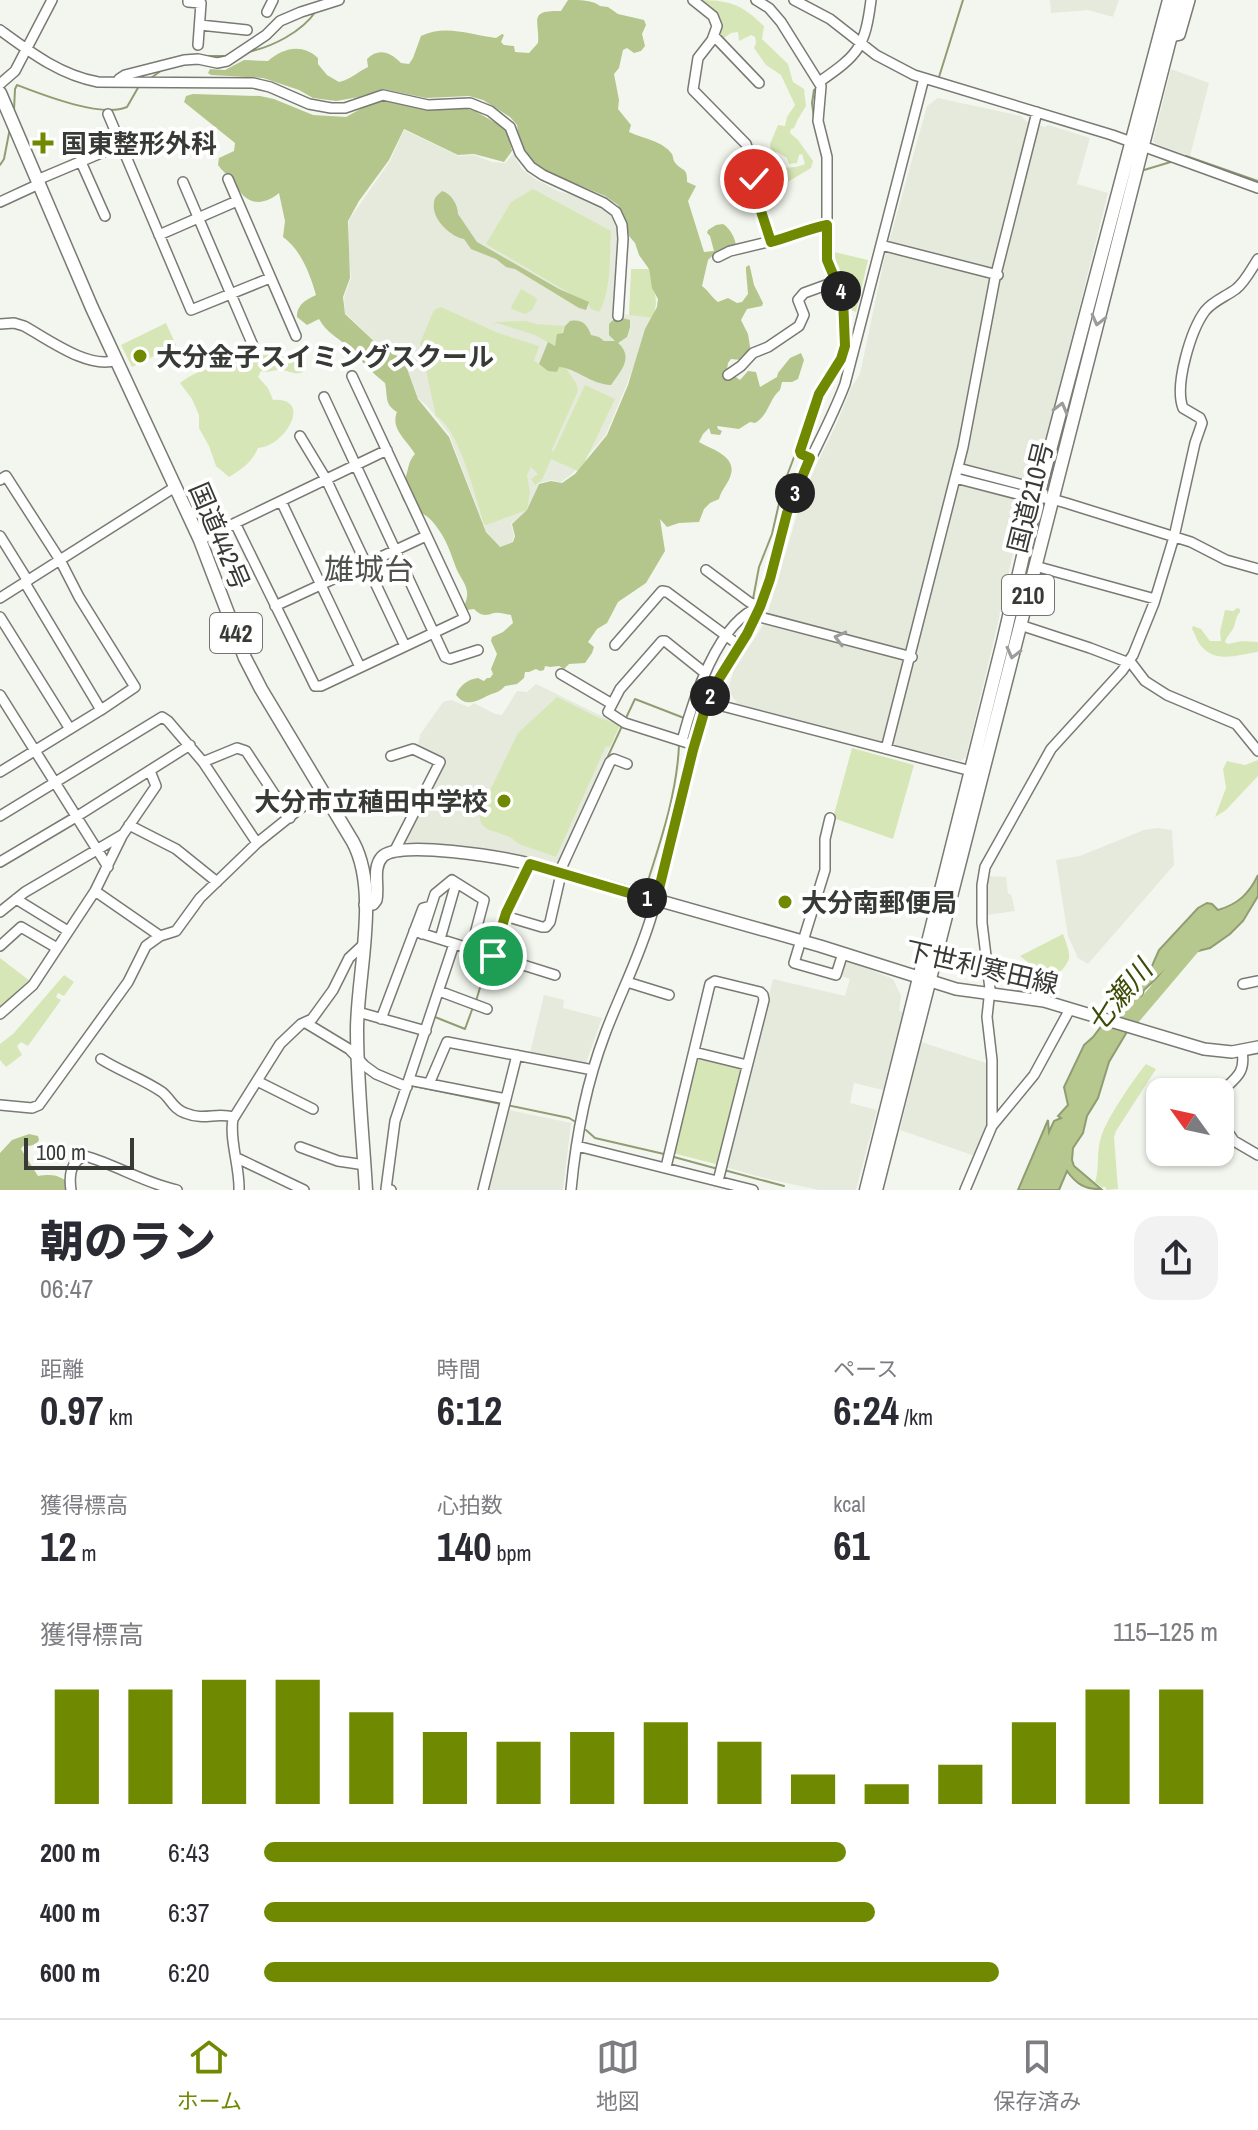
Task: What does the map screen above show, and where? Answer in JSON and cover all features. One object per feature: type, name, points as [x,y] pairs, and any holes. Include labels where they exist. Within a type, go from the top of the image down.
[{"type":"highway","name":"国道210号","points":[[977,772],[1020,625],[1052,499],[1169,0]]},
{"type":"highway","name":"国道210号","points":[[866,1190],[977,772],[1038,495],[1180,0]]},
{"type":"highway","name":"国道442号","points":[[0,93],[116,360],[200,540],[253,673],[358,853],[364,872],[365,905],[358,1059],[366,1190]]},
{"type":"highway","name":"国道210号","points":[[876,1190],[924,980]]},
{"type":"main road","name":"下世利寒田線","points":[[395,850],[453,852],[530,864],[802,941],[961,990],[1026,997],[1217,1052],[1258,1047]]},
{"type":"main road","points":[[365,905],[373,904],[376,900],[379,861],[395,850]]},
{"type":"street","points":[[0,84],[15,71],[52,0]]},
{"type":"street","points":[[188,0],[201,3],[198,45]]},
{"type":"street","points":[[267,12],[273,0]]},
{"type":"street","points":[[119,82],[125,75],[184,60],[227,61],[266,35],[280,21],[318,3],[339,0]]},
{"type":"street","points":[[693,0],[715,18],[717,26],[714,36],[698,58],[692,88],[746,144],[759,205],[771,242]]},
{"type":"street","points":[[756,0],[775,14],[819,82],[821,92],[818,121],[827,160],[827,260],[843,298],[844,322],[843,352],[819,394],[800,451],[810,458]]},
{"type":"street","points":[[794,0],[830,19],[895,66],[924,78],[1137,145],[1258,188]]},
{"type":"street","points":[[819,82],[847,62],[861,44],[868,25],[871,0]]},
{"type":"street","points":[[1170,37],[1180,35],[1190,0]]},
{"type":"street","points":[[200,25],[247,30]]},
{"type":"street","points":[[0,30],[49,65],[98,82],[253,83],[309,104],[337,109],[383,95],[428,105],[464,102],[482,107],[508,124],[520,153],[536,171],[598,199],[616,212],[622,225],[623,239],[618,316]]},
{"type":"street","points":[[714,36],[759,83]]},
{"type":"street","points":[[571,1190],[585,1098],[656,901],[707,702],[740,646],[754,607],[770,579],[787,513],[842,393],[924,78]]},
{"type":"street","points":[[888,749],[959,474],[998,275],[1039,113]]},
{"type":"street","points":[[108,114],[191,310],[270,278]]},
{"type":"street","points":[[0,202],[120,145]]},
{"type":"street","points":[[81,162],[105,216]]},
{"type":"street","points":[[228,179],[296,336]]},
{"type":"street","points":[[183,182],[254,348]]},
{"type":"street","points":[[159,235],[237,201]]},
{"type":"street","points":[[718,257],[827,225]]},
{"type":"street","points":[[881,245],[998,275]]},
{"type":"street","points":[[992,1126],[992,1064],[987,1017],[990,994],[982,923],[982,885],[986,864],[1051,749],[1128,663],[1155,599],[1174,537],[1202,421],[1183,408],[1181,403],[1181,378],[1190,346],[1205,312],[1214,302],[1240,285],[1258,259]]},
{"type":"street","points":[[728,375],[753,353],[768,347],[801,324],[804,315],[798,300],[802,294],[837,281]]},
{"type":"street","points":[[844,322],[861,326]]},
{"type":"street","points":[[0,324],[24,326],[87,360],[104,363],[116,360]]},
{"type":"street","points":[[235,523],[313,685],[321,686],[465,618],[352,376]]},
{"type":"street","points":[[324,397],[447,659],[478,650]]},
{"type":"street","points":[[300,436],[326,479],[405,646]]},
{"type":"street","points":[[200,540],[387,450]]},
{"type":"street","points":[[959,474],[1174,537],[1206,548],[1226,560],[1258,569]]},
{"type":"street","points":[[0,480],[6,476],[134,684],[133,690],[0,772]]},
{"type":"street","points":[[0,598],[175,487]]},
{"type":"street","points":[[281,501],[360,667]]},
{"type":"street","points":[[0,536],[101,710]]},
{"type":"street","points":[[275,606],[426,536]]},
{"type":"street","points":[[1035,566],[1155,599]]},
{"type":"street","points":[[706,570],[754,607],[912,657]]},
{"type":"street","points":[[615,645],[662,591],[740,646]]},
{"type":"street","points":[[682,741],[696,691],[724,634],[754,607]]},
{"type":"street","points":[[0,617],[70,729]]},
{"type":"street","points":[[1020,625],[1134,666],[1145,681],[1167,695],[1236,724],[1258,751]]},
{"type":"street","points":[[694,745],[609,714],[620,689],[662,641],[705,673]]},
{"type":"street","points":[[561,674],[612,704]]},
{"type":"street","points":[[0,695],[108,867]]},
{"type":"street","points":[[707,702],[977,772]]},
{"type":"street","points":[[0,816],[162,717],[203,762],[257,843]]},
{"type":"street","points":[[0,862],[190,745]]},
{"type":"street","points":[[203,762],[237,748],[246,751],[290,818]]},
{"type":"street","points":[[391,756],[413,749],[440,762],[395,850]]},
{"type":"street","points":[[0,759],[12,765]]},
{"type":"street","points":[[505,916],[546,927],[550,922],[560,873],[610,762],[614,759],[627,764]]},
{"type":"street","points":[[0,1014],[33,985],[95,891],[127,829],[156,786],[150,771]]},
{"type":"street","points":[[0,1105],[32,1108],[39,1105],[128,982],[146,946],[160,936],[176,931],[196,902],[257,843],[322,791]]},
{"type":"street","points":[[830,818],[824,876],[794,963],[836,975],[843,953]]},
{"type":"street","points":[[0,912],[127,829]]},
{"type":"street","points":[[127,829],[176,849],[217,882]]},
{"type":"street","points":[[493,956],[505,916],[530,864]]},
{"type":"street","points":[[381,1019],[437,891],[451,880],[484,900],[471,949]]},
{"type":"street","points":[[440,939],[456,883]]},
{"type":"street","points":[[95,891],[160,936]]},
{"type":"street","points":[[16,899],[68,931]]},
{"type":"street","points":[[0,946],[21,927],[57,948]]},
{"type":"street","points":[[418,932],[555,975]]},
{"type":"street","points":[[239,1190],[231,1128],[234,1117],[283,1040],[312,1019],[336,986],[349,958],[364,944]]},
{"type":"street","points":[[391,1190],[386,1189],[394,1125],[454,944]]},
{"type":"street","points":[[668,1159],[710,984],[715,981],[760,992],[764,1000],[720,1173]]},
{"type":"street","points":[[1243,984],[1258,981]]},
{"type":"street","points":[[627,982],[669,995]]},
{"type":"street","points":[[439,991],[487,1009]]},
{"type":"street","points":[[965,1190],[992,1126],[1034,1075],[1074,1010]]},
{"type":"street","points":[[358,1012],[426,1031]]},
{"type":"street","points":[[306,1023],[338,1041],[381,1077],[506,1099]]},
{"type":"street","points":[[429,1084],[447,1042],[593,1070]]},
{"type":"street","points":[[1234,1078],[1243,1069],[1242,1051]]},
{"type":"street","points":[[694,1052],[747,1065]]},
{"type":"street","points":[[483,1190],[517,1055]]},
{"type":"street","points":[[101,1059],[162,1093],[184,1113],[206,1118],[222,1115],[234,1117]]},
{"type":"street","points":[[257,1081],[313,1109]]},
{"type":"street","points":[[1234,1141],[1258,1155]]},
{"type":"street","points":[[577,1146],[668,1159],[720,1173],[753,1190]]},
{"type":"street","points":[[300,1147],[342,1162],[365,1165]]},
{"type":"street","points":[[71,1190],[70,1171],[78,1159],[85,1156],[106,1162],[154,1185],[177,1190]]},
{"type":"street","points":[[237,1158],[284,1185],[304,1190]]},
{"type":"shaded area","points":[[568,0],[590,1],[618,14],[644,20],[646,25],[642,34],[645,46],[634,53],[627,48],[623,50],[619,68],[614,74],[618,109],[631,125],[629,132],[668,150],[685,171],[687,182],[696,186],[688,201],[704,252],[714,251],[707,233],[716,225],[723,224],[734,237],[736,247],[708,260],[702,286],[718,302],[728,298],[742,302],[748,294],[746,267],[750,267],[763,303],[762,306],[747,309],[741,320],[748,334],[751,353],[741,360],[731,359],[726,376],[733,375],[740,380],[748,371],[756,372],[760,387],[777,377],[790,358],[801,353],[804,360],[798,379],[782,382],[760,420],[739,429],[717,426],[722,431],[720,435],[711,434],[709,428],[703,434],[699,442],[721,454],[732,468],[719,499],[704,509],[699,522],[667,527],[660,519],[665,551],[646,583],[618,602],[607,623],[597,629],[588,642],[594,647],[585,663],[569,664],[564,669],[545,666],[544,670],[525,672],[524,678],[517,684],[467,702],[456,695],[457,692],[467,681],[478,678],[484,681],[493,674],[491,669],[497,654],[492,637],[513,623],[511,615],[483,615],[474,609],[467,610],[466,586],[444,539],[432,521],[407,505],[401,495],[415,454],[398,429],[397,412],[388,403],[385,383],[319,319],[307,325],[297,317],[300,306],[316,295],[300,256],[283,237],[285,221],[279,193],[269,200],[258,202],[243,195],[218,165],[219,158],[234,151],[235,143],[184,102],[186,96],[193,94],[260,96],[313,115],[346,117],[382,97],[419,108],[457,106],[475,111],[503,127],[512,151],[504,162],[474,154],[458,155],[404,129],[389,160],[348,221],[350,278],[343,297],[345,314],[376,343],[404,360],[418,399],[449,437],[486,532],[500,547],[513,542],[512,524],[527,510],[539,484],[551,481],[562,483],[575,474],[607,435],[628,385],[645,329],[657,307],[658,299],[652,288],[649,269],[629,236],[618,205],[605,196],[536,167],[526,153],[517,125],[483,100],[469,96],[426,98],[383,89],[336,101],[313,98],[263,78],[208,73],[210,69],[225,70],[244,60],[268,61],[286,50],[299,49],[312,53],[327,75],[339,82],[368,67],[367,59],[376,53],[385,53],[401,63],[409,64],[421,36],[439,31],[496,38],[502,34],[501,42],[504,45],[514,46],[515,52],[529,53],[538,43],[539,15],[561,11]]},
{"type":"shaded area","points":[[696,0],[733,4],[756,18],[764,26],[762,39],[788,64],[793,82],[804,89],[806,106],[790,133],[813,161],[811,168],[786,183],[780,176],[770,173],[764,184],[759,186],[755,167],[759,164],[782,168],[805,164],[802,154],[797,163],[789,164],[787,158],[777,152],[771,153],[770,144],[778,125],[785,126],[795,105],[781,75],[766,65],[754,48],[755,37],[751,35],[739,41],[738,32],[720,41],[717,39],[720,24]]},
{"type":"shaded area","points":[[1050,0],[1119,0],[1113,17],[1088,10],[1051,13]]},
{"type":"shaded area","points":[[1171,69],[1209,83],[1190,156],[1153,141]]},
{"type":"shaded area","points":[[938,98],[1021,116],[1027,122],[1090,138],[1077,184],[1108,193],[1040,464],[1032,476],[1020,521],[966,757],[961,761],[738,704],[729,686],[734,669],[762,627],[805,488],[860,374],[884,260],[927,106]]},
{"type":"shaded area","points":[[404,130],[459,156],[474,155],[505,163],[513,154],[522,169],[535,179],[558,191],[604,207],[616,223],[618,233],[615,313],[652,318],[606,434],[573,473],[561,482],[551,480],[539,483],[528,510],[511,524],[512,542],[499,547],[486,531],[449,434],[418,398],[404,359],[377,343],[345,313],[344,297],[351,278],[349,220],[390,161]]},
{"type":"shaded area","points":[[533,189],[611,231],[608,283],[599,312],[486,244],[511,202]]},
{"type":"shaded area","points":[[442,191],[453,200],[458,214],[477,242],[559,289],[589,302],[586,310],[515,269],[471,249],[464,239],[448,231],[434,209],[435,199]]},
{"type":"shaded area","points":[[834,252],[868,260],[856,312],[851,310]]},
{"type":"shaded area","points":[[631,269],[649,269],[656,299],[652,318],[629,315]]},
{"type":"shaded area","points":[[521,289],[537,300],[532,310],[525,314],[511,307]]},
{"type":"shaded area","points":[[441,307],[498,333],[539,346],[534,361],[557,373],[559,367],[565,367],[578,391],[552,449],[553,453],[585,385],[615,399],[580,472],[551,459],[542,480],[535,485],[531,479],[538,474],[531,467],[527,475],[530,492],[527,510],[486,525],[459,449],[445,424],[436,416],[420,343],[434,310]]},
{"type":"shaded area","points":[[614,319],[630,320],[627,337],[618,343],[623,348],[625,359],[611,385],[565,368],[559,367],[557,372],[548,371],[539,364],[548,342],[555,346],[557,334],[563,333],[570,321],[584,323],[591,335],[604,341],[615,341],[609,335],[609,324]]},
{"type":"shaded area","points":[[525,321],[565,326],[555,346],[535,335],[497,323],[489,327],[497,322]]},
{"type":"shaded area","name":"大分金子スイミングスクール","points":[[166,323],[176,345],[132,367],[121,345]]},
{"type":"shaded area","points":[[265,351],[301,364],[303,372],[261,371],[258,377],[273,400],[285,401],[292,406],[291,422],[278,440],[258,448],[246,465],[229,477],[216,466],[199,428],[199,415],[180,383],[209,368]]},
{"type":"shaded area","points":[[1237,608],[1240,612],[1225,642],[1258,642],[1258,652],[1222,657],[1208,652],[1199,643],[1193,626],[1201,629],[1210,641],[1221,641],[1225,610]]},
{"type":"shaded area","name":"大分市立稙田中学校","points":[[536,684],[620,725],[556,867],[439,845],[402,842],[444,760],[418,746],[420,735],[443,702],[451,700],[469,707],[474,703],[502,715],[517,691],[527,692]]},
{"type":"shaded area","points":[[557,697],[620,725],[610,747],[606,746],[556,857],[487,829],[481,823],[479,813],[518,733]]},
{"type":"shaded area","points":[[852,748],[914,765],[893,839],[833,818]]},
{"type":"shaded area","points":[[1258,760],[1258,776],[1226,810],[1215,817],[1226,788],[1223,769],[1227,761],[1245,765]]},
{"type":"shaded area","points":[[1144,830],[1172,830],[1174,865],[1088,964],[1078,958],[1068,936],[1056,860],[1080,856]]},
{"type":"shaded area","points":[[1258,875],[1258,896],[1243,921],[1210,948],[1182,955],[1144,990],[1137,1015],[1109,1062],[1098,1098],[1073,1148],[1074,1166],[1101,1189],[1082,1185],[1067,1171],[1059,1190],[1018,1190],[1048,1120],[1049,1132],[1068,1105],[1064,1087],[1084,1045],[1116,1007],[1125,990],[1152,966],[1159,950],[1198,908],[1207,903],[1218,910],[1231,905],[1247,893]]},
{"type":"shaded area","points":[[986,876],[1006,877],[1008,894],[1011,894],[1015,911],[984,917]]},
{"type":"shaded area","points":[[1063,934],[1069,956],[1052,982],[1020,956]]},
{"type":"shaded area","points":[[0,958],[30,981],[0,1010]]},
{"type":"shaded area","points":[[846,960],[893,979],[901,996],[899,1011],[903,1012],[883,1090],[854,1083],[850,1103],[877,1110],[856,1190],[819,1190],[725,1167],[773,979],[845,996],[850,979],[839,975]]},
{"type":"shaded area","points":[[64,975],[74,982],[64,996],[58,993],[56,997],[61,1000],[28,1046],[21,1042],[17,1046],[22,1055],[6,1067],[0,1060],[0,1044],[14,1033]]},
{"type":"shaded area","points":[[544,995],[564,1000],[563,1008],[602,1018],[586,1063],[530,1053]]},
{"type":"shaded area","points":[[921,1042],[989,1064],[989,1119],[975,1156],[900,1130]]},
{"type":"shaded area","points":[[702,1056],[740,1065],[743,1071],[719,1165],[673,1153],[696,1059]]},
{"type":"shaded area","points":[[1146,1064],[1156,1069],[1150,1078],[1146,1078],[1146,1084],[1116,1131],[1118,1189],[1107,1190],[1095,1182],[1101,1137]]},
{"type":"shaded area","points":[[509,1110],[571,1123],[563,1190],[486,1190]]},
{"type":"shaded area","points":[[29,1134],[38,1136],[39,1140],[21,1149],[38,1176],[59,1177],[74,1190],[0,1190],[0,1153],[12,1140]]},
{"type":"waterway","points":[[939,77],[963,0]]},
{"type":"waterway","points":[[248,52],[286,38],[303,26],[316,11]]},
{"type":"waterway","points":[[204,56],[226,56]]},
{"type":"waterway","points":[[151,78],[162,70]]},
{"type":"waterway","points":[[14,110],[17,85],[72,104],[102,110],[127,107],[139,86]]},
{"type":"waterway","points":[[814,118],[812,103],[814,90],[818,87]]},
{"type":"waterway","points":[[0,165],[10,128]]},
{"type":"waterway","points":[[1183,157],[1258,181]]},
{"type":"waterway","points":[[1144,170],[1174,161]]},
{"type":"waterway","points":[[822,221],[823,168]]},
{"type":"waterway","points":[[823,243],[821,257],[824,264]]},
{"type":"waterway","points":[[753,599],[759,567],[796,452]]},
{"type":"waterway","points":[[703,666],[713,647]]},
{"type":"waterway","points":[[689,703],[700,672]]},
{"type":"waterway","points":[[625,720],[635,699],[684,718]]},
{"type":"waterway","points":[[527,859],[557,866],[622,726]]},
{"type":"waterway","points":[[645,890],[671,800],[679,745]]},
{"type":"waterway","points":[[504,905],[522,868]]},
{"type":"waterway","name":"七瀬川","points":[[1127,1025],[1199,940]]},
{"type":"waterway","points":[[476,1001],[489,958]]},
{"type":"waterway","points":[[435,1017],[465,1029],[473,1007]]},
{"type":"waterway","points":[[409,1085],[501,1104]]},
{"type":"waterway","points":[[507,1105],[574,1121]]},
{"type":"waterway","points":[[586,1130],[595,1138],[664,1154]]},
{"type":"waterway","points":[[674,1157],[718,1169]]},
{"type":"waterway","points":[[724,1170],[784,1186]]},
{"type":"place","name":"国東整形外科","points":[[43,143]]},
{"type":"place","name":"大分金子スイミングスクール","points":[[140,356]]},
{"type":"place","name":"大分市立稙田中学校","points":[[504,801]]},
{"type":"place","name":"大分南郵便局","points":[[785,902]]},
{"type":"district","name":"雄城台","points":[[369,569]]},
{"type":"route","points":[[493,956],[506,913],[530,864],[656,901],[706,706],[750,628],[767,588],[787,513],[810,458],[800,451],[810,417],[821,389],[841,359],[845,346],[844,306],[841,289],[827,260],[827,225],[771,242],[754,179]]}]
